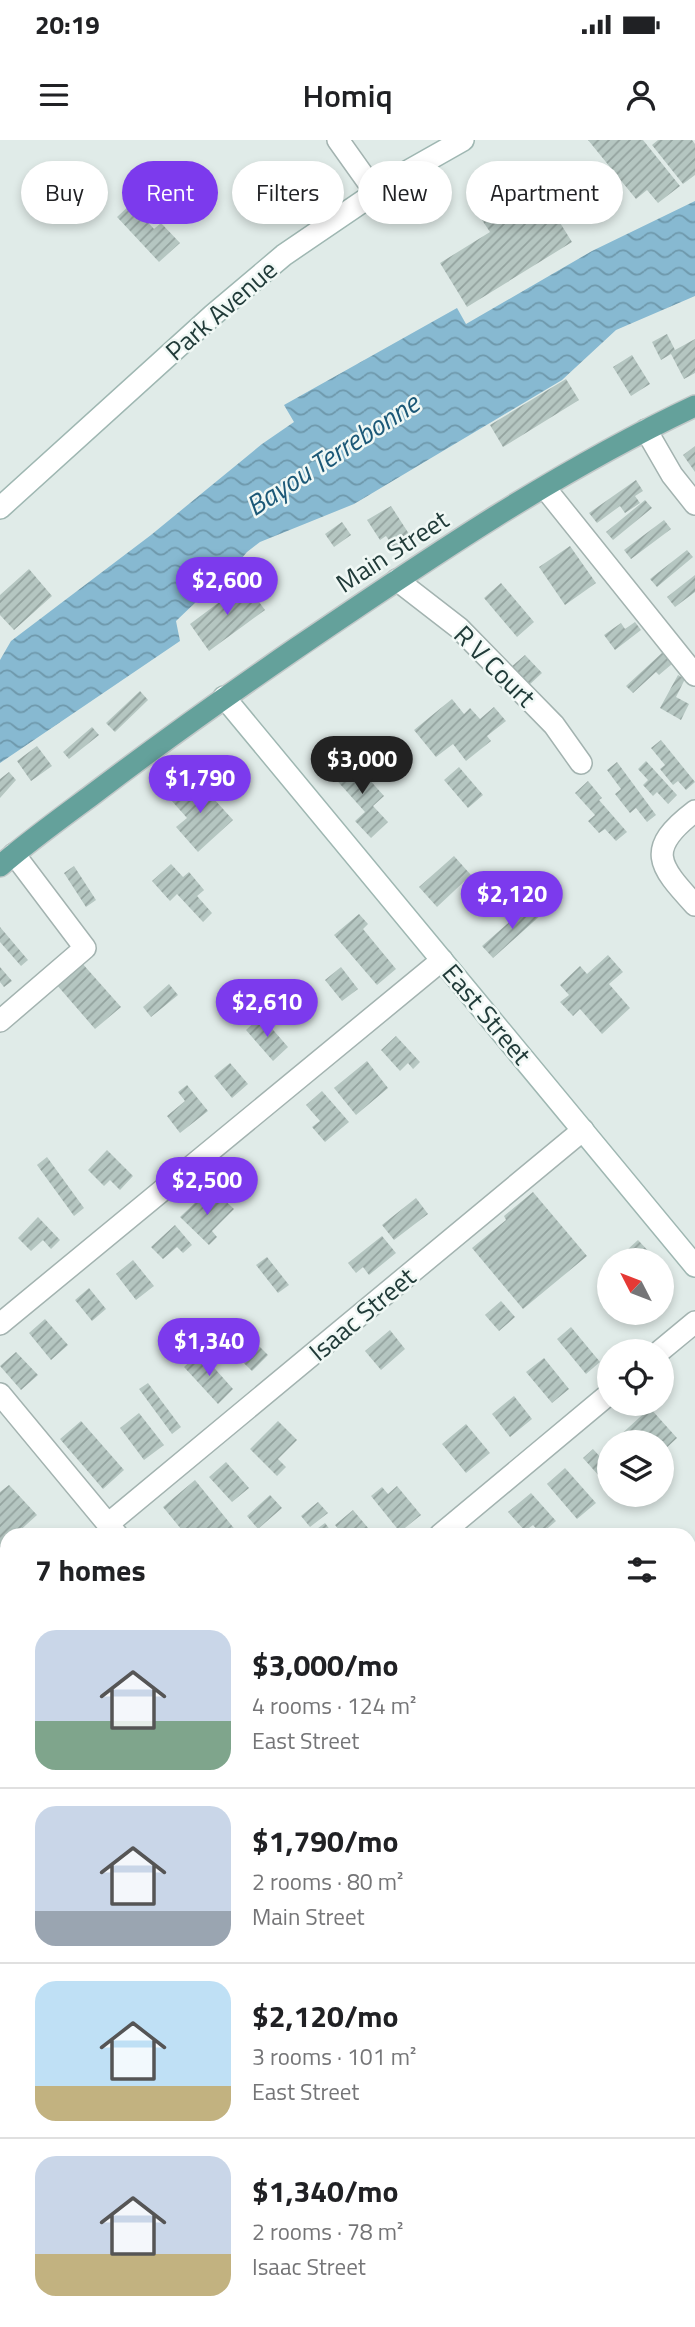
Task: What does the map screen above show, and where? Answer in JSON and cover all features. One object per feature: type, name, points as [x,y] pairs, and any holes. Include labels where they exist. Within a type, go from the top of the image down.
[{"type":"main road","name":"Main Street","points":[[7,860],[224,697],[397,580],[545,488],[646,430],[695,406]]},
{"type":"street","points":[[338,140],[358,168]]},
{"type":"street","name":"Park Avenue","points":[[427,161],[463,140]]},
{"type":"street","name":"Park Avenue","points":[[0,508],[213,315],[284,255],[358,204]]},
{"type":"street","points":[[646,430],[673,475],[695,504]]},
{"type":"street","points":[[545,488],[695,675]]},
{"type":"street","name":"R V Court","points":[[397,580],[459,628],[554,725],[582,763]]},
{"type":"street","name":"East Street","points":[[224,697],[695,1266]]},
{"type":"street","points":[[695,811],[667,835],[662,850],[663,867],[695,905]]},
{"type":"street","points":[[0,1021],[85,948],[7,860]]},
{"type":"street","points":[[0,1324],[442,960]]},
{"type":"street","name":"Isaac Street","points":[[113,1528],[583,1130]]},
{"type":"street","points":[[674,1339],[695,1322]]},
{"type":"street","points":[[0,1394],[111,1528]]},
{"type":"street","points":[[448,1528],[597,1404]]},
{"type":"water","name":"Bayou Terrebonne","points":[[695,201],[695,296],[616,330],[562,380],[354,504],[260,542],[236,565],[220,575],[176,621],[180,641],[0,763],[0,660],[11,641],[151,535],[262,444],[294,422],[284,405],[457,308],[466,324],[592,251]]},
{"type":"building","points":[[588,140],[643,140],[680,186],[658,203],[647,190],[636,199],[623,183],[623,161],[605,161]]},
{"type":"building","points":[[658,140],[692,140],[695,144],[695,175],[683,184],[652,145]]},
{"type":"building","points":[[124,224],[149,224],[154,229],[162,224],[180,243],[159,262]]},
{"type":"building","points":[[485,224],[561,224],[572,242],[467,307],[440,263],[490,232]]},
{"type":"building","points":[[667,334],[675,350],[695,339],[695,373],[684,379],[671,354],[661,360],[652,342]]},
{"type":"building","points":[[632,355],[650,384],[631,396],[613,367]]},
{"type":"building","points":[[566,379],[579,400],[503,447],[490,425]]},
{"type":"building","points":[[695,446],[695,472],[683,455]]},
{"type":"building","points":[[636,480],[643,491],[635,496],[640,503],[625,513],[620,506],[597,523],[589,513]]},
{"type":"building","points":[[645,500],[652,508],[613,540],[606,532]]},
{"type":"building","points":[[391,506],[411,537],[394,548],[386,536],[380,540],[367,520]]},
{"type":"building","points":[[664,520],[671,529],[631,559],[624,550]]},
{"type":"building","points":[[342,522],[351,535],[334,547],[325,534]]},
{"type":"building","points":[[570,546],[596,583],[565,605],[539,567]]},
{"type":"building","points":[[687,550],[693,557],[657,587],[650,579]]},
{"type":"building","points":[[29,569],[52,596],[14,630],[0,615],[0,595]]},
{"type":"building","points":[[695,575],[695,592],[675,607],[667,597]]},
{"type":"building","points":[[245,583],[265,610],[209,651],[190,624]]},
{"type":"building","points":[[501,583],[534,622],[517,637],[484,598]]},
{"type":"building","points":[[635,622],[641,630],[615,650],[604,635],[621,623],[625,629]]},
{"type":"building","points":[[663,652],[673,663],[659,675],[656,672],[633,693],[626,686]]},
{"type":"building","points":[[525,655],[542,673],[527,687],[510,668]]},
{"type":"building","points":[[678,675],[685,679],[676,697],[689,704],[681,720],[660,708]]},
{"type":"building","points":[[140,691],[148,700],[115,732],[106,723]]},
{"type":"building","points":[[452,699],[464,714],[470,708],[480,719],[494,707],[506,721],[487,736],[491,741],[466,761],[453,744],[436,757],[414,730]]},
{"type":"building","points":[[92,727],[99,735],[69,759],[63,752]]},
{"type":"building","points":[[661,740],[695,782],[686,790],[678,781],[673,785],[660,769],[665,765],[651,748]]},
{"type":"building","points":[[37,746],[52,766],[31,781],[17,761]]},
{"type":"building","points":[[350,758],[384,796],[373,806],[388,822],[371,838],[355,821],[365,812],[332,775]]},
{"type":"building","points":[[646,761],[677,795],[668,804],[657,792],[653,796],[643,785],[648,780],[638,769]]},
{"type":"building","points":[[617,762],[656,815],[647,822],[636,808],[630,813],[615,794],[621,789],[607,770]]},
{"type":"building","points":[[459,767],[483,795],[468,808],[444,780]]},
{"type":"building","points":[[9,772],[16,780],[0,798],[0,779]]},
{"type":"building","points":[[195,778],[233,820],[198,852],[176,827],[187,818],[171,800]]},
{"type":"building","points":[[588,781],[602,798],[599,800],[627,832],[616,841],[605,829],[599,833],[588,821],[595,815],[575,793]]},
{"type":"building","points":[[454,856],[471,875],[437,907],[419,887]]},
{"type":"building","points":[[171,864],[183,877],[189,872],[204,890],[197,896],[212,913],[203,922],[177,894],[170,901],[152,881]]},
{"type":"building","points":[[74,866],[96,900],[86,907],[64,873]]},
{"type":"building","points":[[531,903],[541,915],[493,958],[482,946]]},
{"type":"building","points":[[359,914],[368,924],[363,929],[396,969],[377,985],[334,935]]},
{"type":"building","points":[[0,927],[28,960],[21,966],[0,942]]},
{"type":"building","points":[[608,955],[623,972],[609,984],[630,1008],[602,1034],[580,1009],[573,1016],[560,1002],[569,995],[560,985],[580,966],[587,974]]},
{"type":"building","points":[[81,962],[121,1007],[95,1029],[56,984]]},
{"type":"building","points":[[0,967],[12,981],[4,987],[0,982]]},
{"type":"building","points":[[341,967],[358,989],[342,1001],[325,980]]},
{"type":"building","points":[[169,984],[178,995],[151,1017],[143,1007]]},
{"type":"building","points":[[261,1016],[288,1047],[273,1061],[246,1030]]},
{"type":"building","points":[[396,1036],[420,1062],[413,1069],[408,1063],[400,1071],[381,1050]]},
{"type":"building","points":[[367,1061],[388,1088],[356,1115],[334,1088]]},
{"type":"building","points":[[230,1063],[248,1084],[232,1098],[214,1076]]},
{"type":"building","points":[[187,1085],[208,1111],[180,1133],[167,1116],[185,1101],[178,1092]]},
{"type":"building","points":[[322,1091],[349,1122],[325,1142],[312,1127],[320,1121],[306,1105]]},
{"type":"building","points":[[107,1150],[133,1176],[120,1190],[110,1180],[104,1186],[88,1170]]},
{"type":"building","points":[[47,1157],[84,1208],[74,1216],[37,1165]]},
{"type":"building","points":[[533,1192],[587,1256],[523,1309],[472,1248],[506,1220],[504,1216]]},
{"type":"building","points":[[217,1193],[234,1209],[212,1231],[217,1237],[209,1245],[180,1217],[199,1199],[204,1205]]},
{"type":"building","points":[[416,1198],[428,1214],[394,1240],[382,1225]]},
{"type":"building","points":[[38,1217],[60,1240],[51,1249],[43,1240],[31,1251],[18,1238]]},
{"type":"building","points":[[175,1225],[192,1245],[183,1253],[177,1247],[163,1259],[151,1247]]},
{"type":"building","points":[[382,1236],[396,1253],[369,1275],[363,1267],[356,1273],[348,1263]]},
{"type":"building","points":[[638,1240],[645,1248],[629,1248]]},
{"type":"building","points":[[267,1257],[289,1285],[278,1293],[256,1265]]},
{"type":"building","points":[[133,1260],[154,1286],[136,1300],[116,1274]]},
{"type":"building","points":[[89,1288],[106,1309],[92,1321],[75,1300]]},
{"type":"building","points":[[501,1301],[515,1317],[499,1331],[485,1315]]},
{"type":"building","points":[[45,1319],[68,1345],[51,1360],[29,1333]]},
{"type":"building","points":[[233,1320],[268,1355],[252,1371],[217,1337]]},
{"type":"building","points":[[571,1327],[597,1358],[597,1365],[586,1374],[557,1339]]},
{"type":"building","points":[[390,1330],[405,1349],[381,1370],[365,1351]]},
{"type":"building","points":[[16,1352],[38,1375],[21,1390],[0,1366]]},
{"type":"building","points":[[200,1352],[233,1389],[218,1404],[184,1367]]},
{"type":"building","points":[[544,1358],[569,1389],[552,1403],[526,1372]]},
{"type":"building","points":[[148,1383],[181,1427],[172,1434],[139,1389]]},
{"type":"building","points":[[514,1396],[532,1419],[510,1437],[492,1414]]},
{"type":"building","points":[[139,1413],[164,1445],[144,1460],[120,1428]]},
{"type":"building","points":[[641,1416],[657,1416],[670,1430],[626,1430]]},
{"type":"building","points":[[81,1421],[124,1470],[103,1489],[60,1439]]},
{"type":"building","points":[[278,1421],[297,1440],[278,1459],[286,1467],[277,1476],[250,1449]]},
{"type":"building","points":[[466,1424],[490,1453],[466,1473],[442,1444]]},
{"type":"building","points":[[593,1449],[597,1453],[597,1474],[583,1458]]},
{"type":"building","points":[[226,1462],[249,1488],[232,1502],[209,1477]]},
{"type":"building","points":[[565,1468],[596,1503],[577,1519],[547,1484]]},
{"type":"building","points":[[195,1480],[234,1528],[180,1528],[163,1507]]},
{"type":"building","points":[[9,1485],[37,1515],[23,1528],[0,1528],[0,1492]]},
{"type":"building","points":[[397,1486],[421,1515],[405,1528],[397,1528],[371,1496],[382,1487],[388,1494]]},
{"type":"building","points":[[531,1493],[556,1521],[548,1528],[536,1528],[533,1525],[522,1528],[508,1512]]},
{"type":"building","points":[[270,1495],[282,1508],[259,1528],[247,1516]]},
{"type":"building","points":[[318,1502],[328,1513],[310,1527],[301,1516]]},
{"type":"building","points":[[353,1510],[368,1528],[337,1528],[335,1525]]}]
